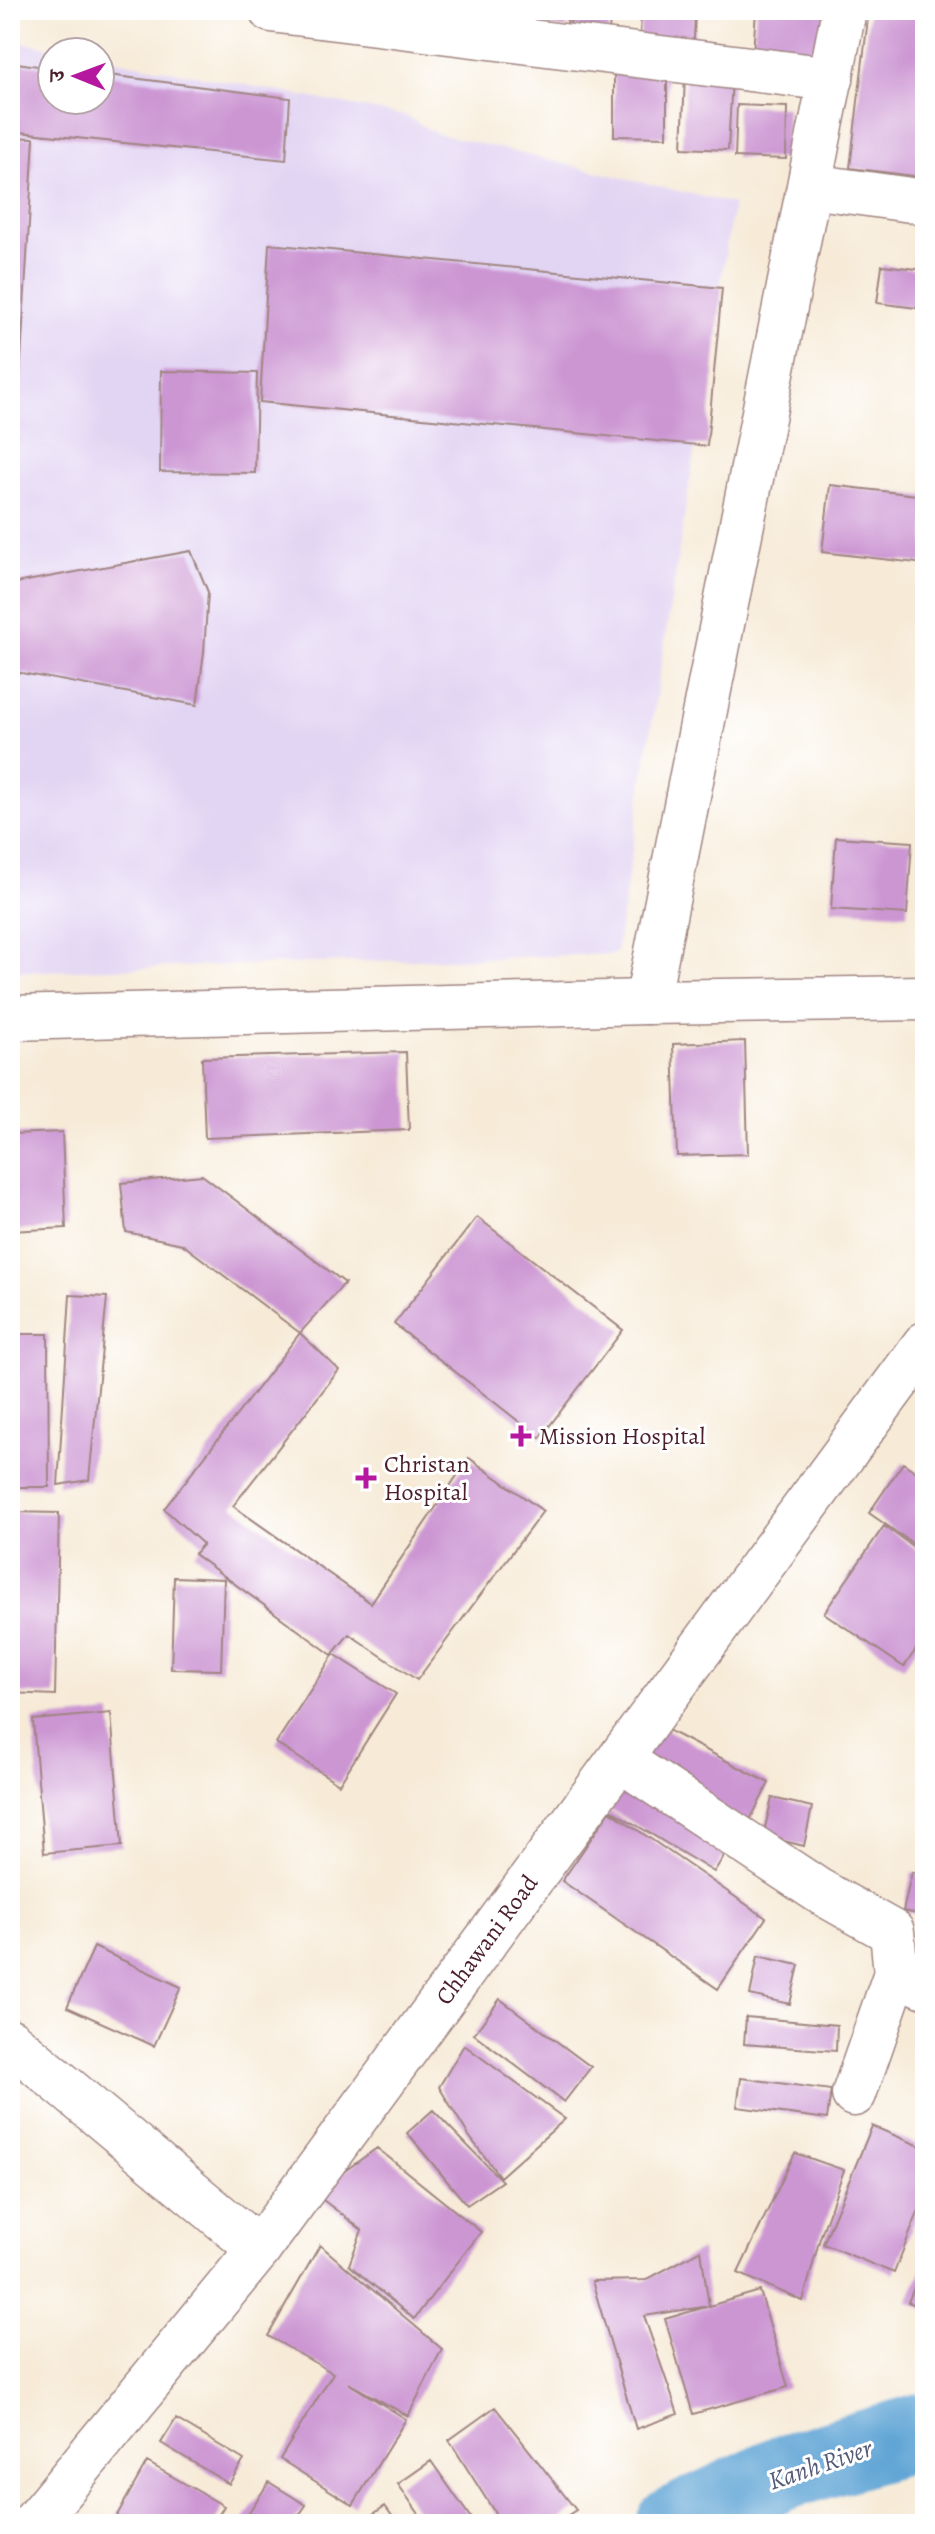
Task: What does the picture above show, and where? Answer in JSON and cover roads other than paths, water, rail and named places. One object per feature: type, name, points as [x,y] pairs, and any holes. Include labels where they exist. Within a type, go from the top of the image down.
[{"type":"street","points":[[271,10],[831,79]]},
{"type":"street","points":[[647,1002],[844,10]]},
{"type":"street","points":[[810,186],[925,202]]},
{"type":"street","points":[[10,1018],[925,998]]},
{"type":"street","name":"Chhawani Road","points":[[33,2524],[259,2249],[925,1344]]},
{"type":"street","points":[[621,1760],[819,1891],[892,1932],[910,1979],[854,2094]]},
{"type":"street","points":[[10,2041],[259,2249]]},
{"type":"waterway","name":"Kanh River","points":[[674,2524],[782,2473],[925,2430]]},
{"type":"place","name":"Mission Hospital","points":[[521,1436]]},
{"type":"place","name":"Christan Hospital","points":[[366,1478]]}]
